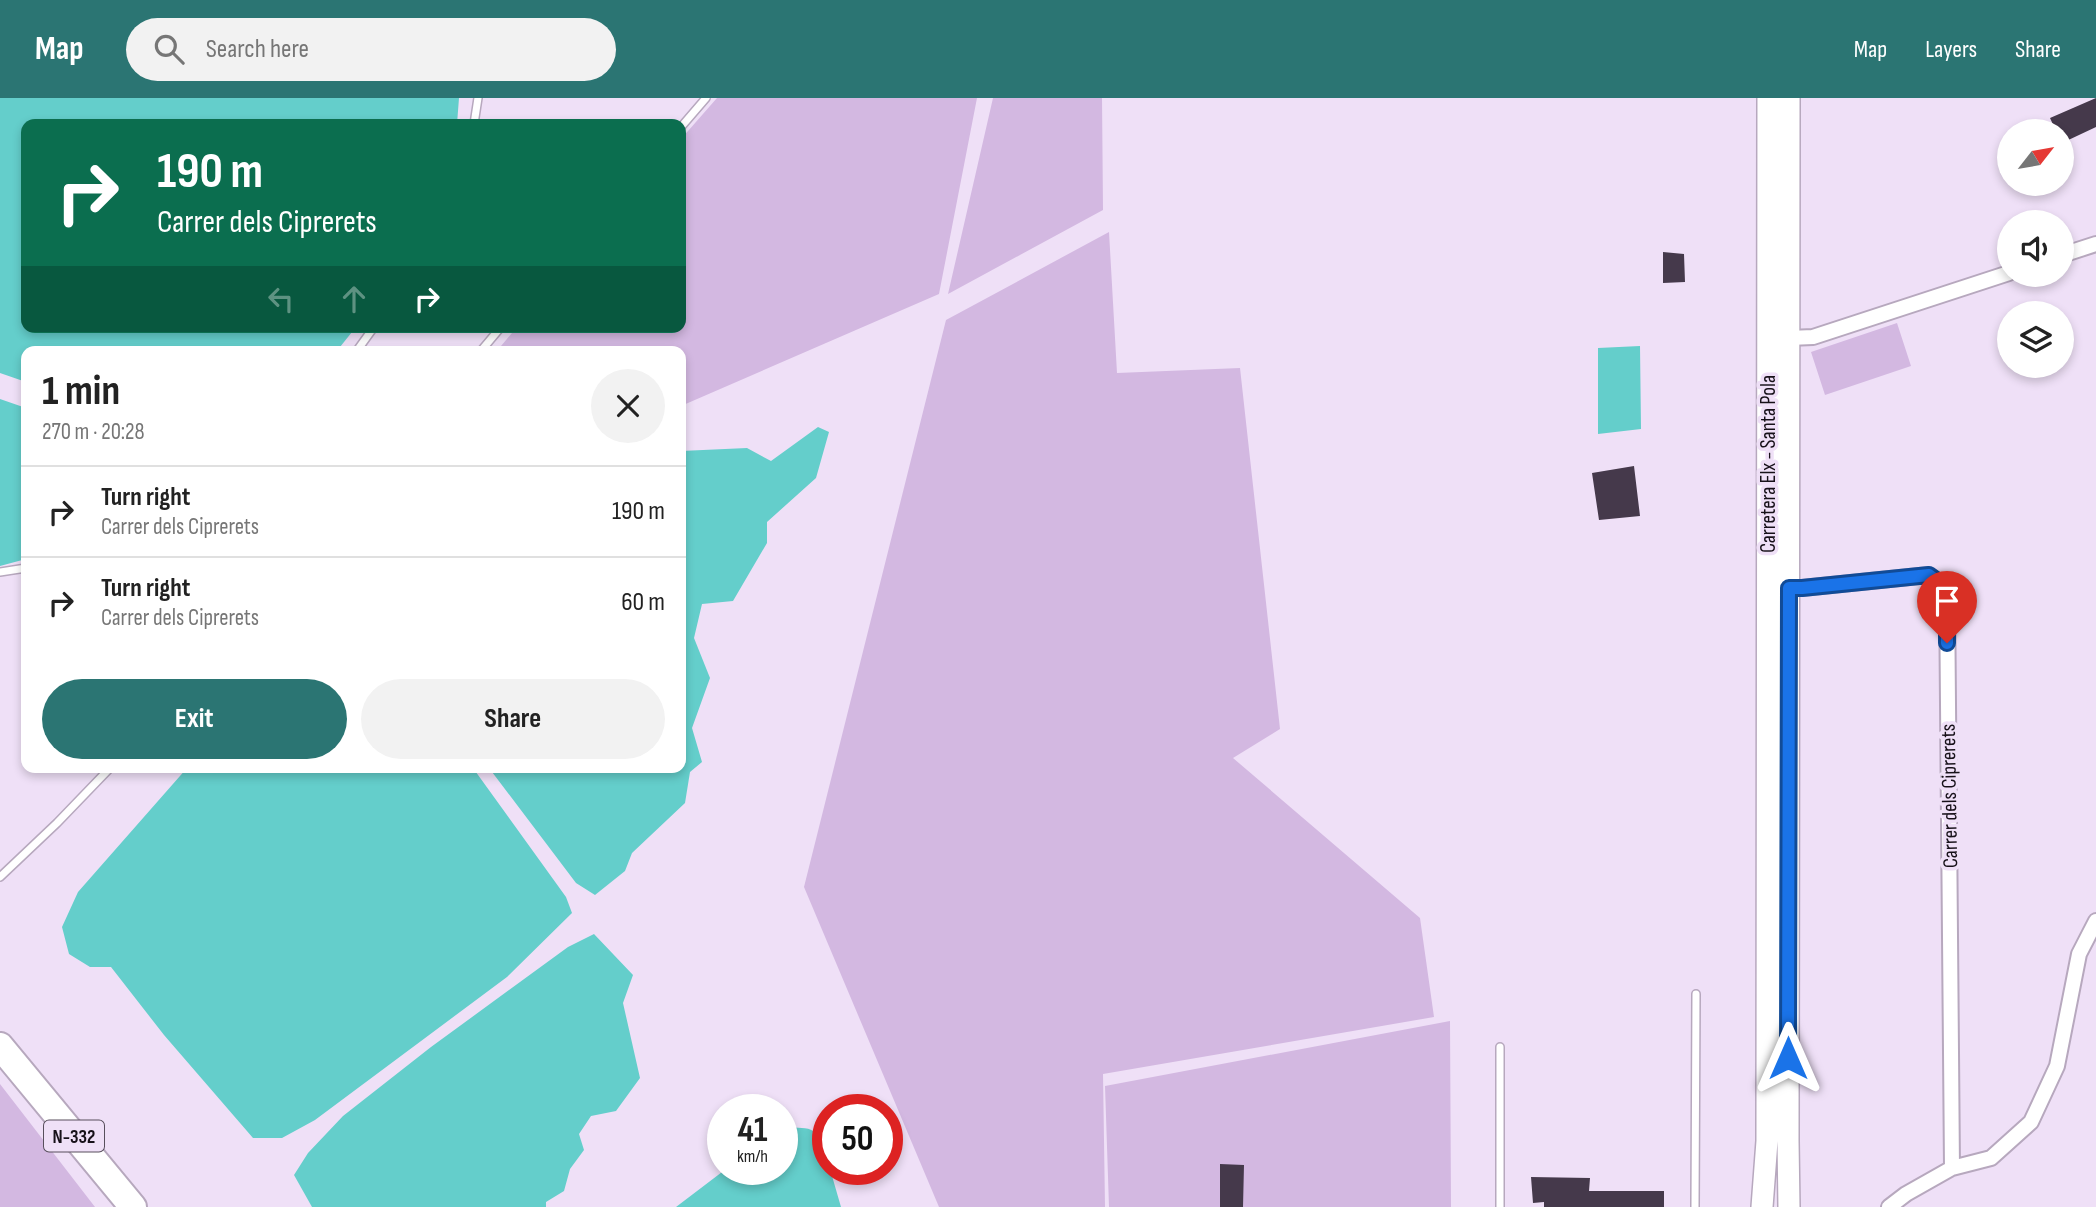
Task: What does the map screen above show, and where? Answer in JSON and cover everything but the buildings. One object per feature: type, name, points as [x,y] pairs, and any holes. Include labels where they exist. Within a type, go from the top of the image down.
[{"type":"highway","name":"N-332","points":[[0,1046],[133,1207]]},
{"type":"main road","name":"Carretera Elx - Santa Pola","points":[[1762,1207],[1767,1141],[1769,98]]},
{"type":"main road","name":"Carretera Elx - Santa Pola","points":[[1789,98],[1790,1207]]},
{"type":"street","points":[[2074,251],[2096,244]]},
{"type":"street","points":[[1789,338],[1813,337],[1997,277]]},
{"type":"street","name":"Carrer dels Ciprerets","points":[[1789,588],[1929,575],[1947,588],[1952,1168]]},
{"type":"street","points":[[1889,1207],[1906,1194],[1952,1168],[1991,1158],[2031,1122],[2057,1066],[2079,954],[2096,921]]},
{"type":"lane","points":[[475,119],[478,98]]},
{"type":"lane","points":[[686,121],[706,98]]},
{"type":"lane","points":[[0,572],[21,569]]},
{"type":"lane","points":[[0,877],[66,815],[105,773]]},
{"type":"lane","points":[[1695,1207],[1696,995]]},
{"type":"lane","points":[[1500,1047],[1500,1207]]},
{"type":"shaded area","points":[[0,98],[459,98],[457,119],[21,119],[21,333],[351,333],[341,346],[21,346],[21,380],[0,373]]},
{"type":"shaded area","points":[[717,98],[977,98],[939,294],[686,404],[686,346],[501,346],[512,333],[686,333],[686,133]]},
{"type":"shaded area","points":[[993,98],[1102,98],[1103,210],[948,294]]},
{"type":"shaded area","points":[[1109,232],[1117,373],[1240,368],[1280,729],[1233,758],[1420,918],[1434,1017],[1103,1074],[1105,1207],[939,1207],[903,1122],[903,1094],[891,1094],[804,887],[946,320]]},
{"type":"shaded area","points":[[1897,323],[1911,366],[1825,395],[1811,352]]},
{"type":"shaded area","points":[[1640,346],[1641,429],[1598,434],[1598,348]]},
{"type":"shaded area","points":[[0,399],[21,406],[21,560],[0,566]]},
{"type":"shaded area","points":[[818,427],[829,432],[816,478],[767,522],[767,543],[733,601],[702,604],[694,638],[710,678],[692,728],[702,762],[690,772],[685,803],[632,853],[625,871],[595,895],[576,883],[493,773],[686,773],[686,451],[747,448],[771,461]]},
{"type":"shaded area","points":[[183,773],[477,773],[566,897],[572,913],[507,977],[315,1120],[282,1138],[253,1138],[164,1035],[111,967],[90,967],[69,954],[62,927],[78,892]]},
{"type":"shaded area","points":[[594,934],[633,975],[623,1003],[640,1078],[616,1111],[591,1116],[579,1134],[584,1150],[570,1169],[564,1191],[546,1202],[546,1207],[312,1207],[294,1175],[308,1153],[343,1116],[431,1047],[568,947]]},
{"type":"shaded area","points":[[1450,1021],[1451,1207],[1109,1207],[1105,1086]]},
{"type":"shaded area","points":[[0,1084],[95,1207],[0,1207]]},
{"type":"shaded area","points":[[798,1128],[812,1131],[812,1185],[835,1185],[841,1207],[676,1207],[707,1183],[798,1185]]},
{"type":"route","points":[[1788,1058],[1789,588],[1929,575],[1947,588],[1947,643]]}]
